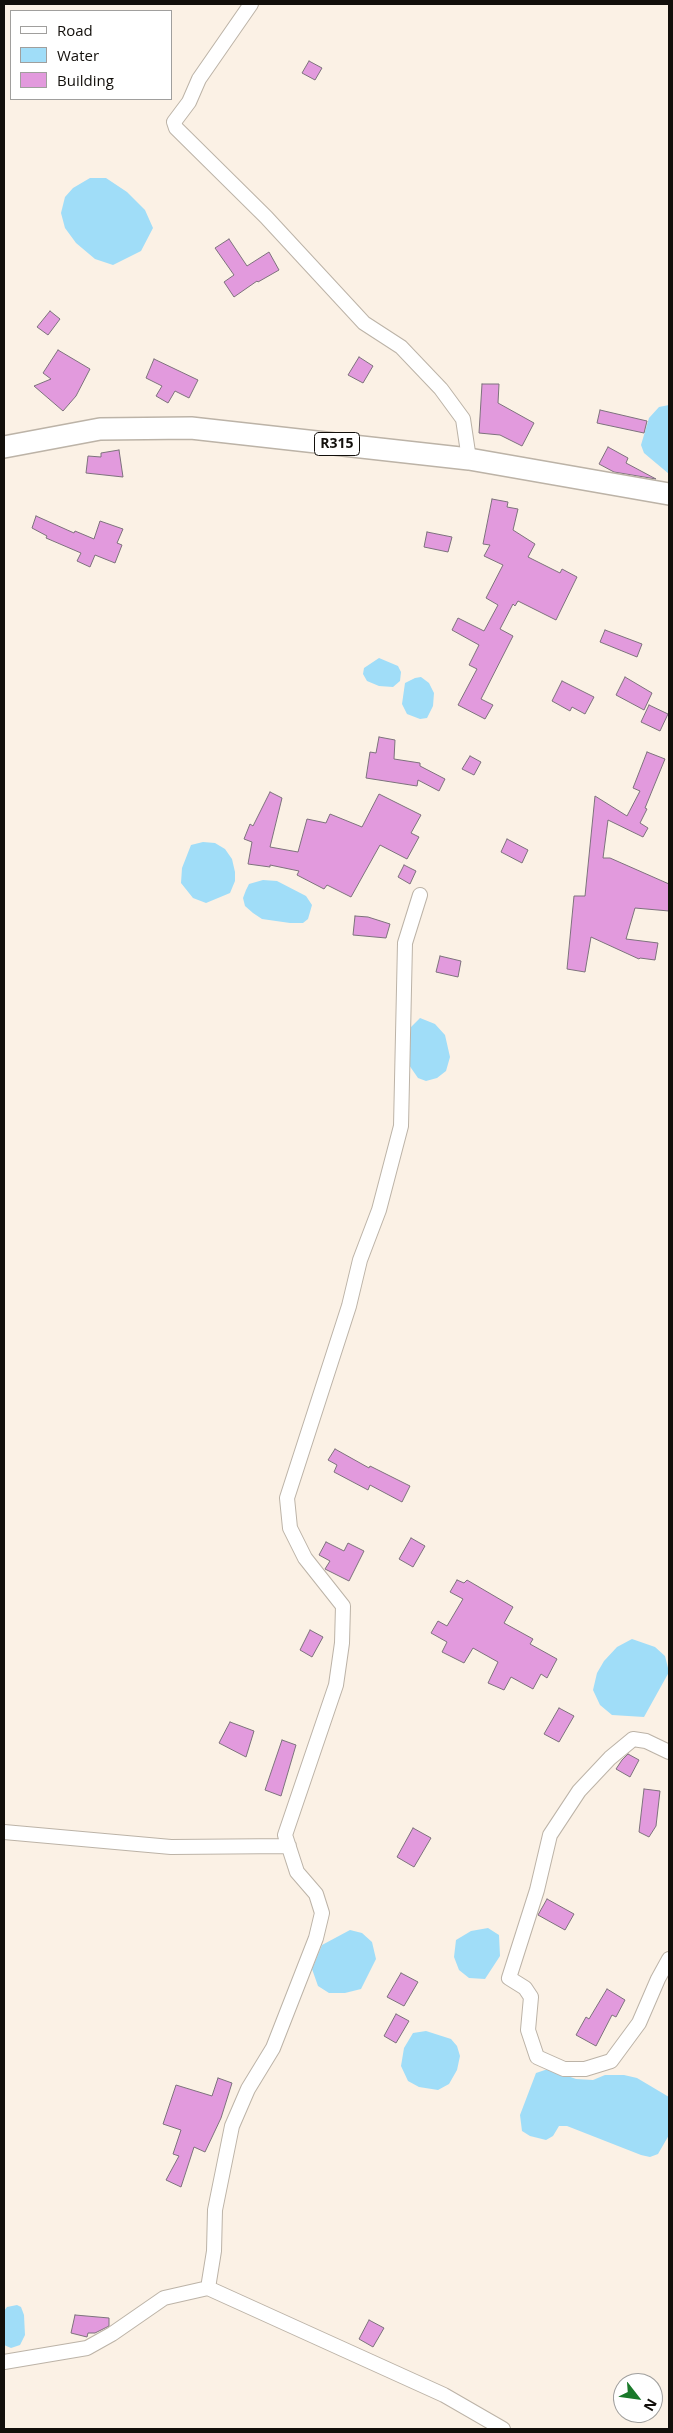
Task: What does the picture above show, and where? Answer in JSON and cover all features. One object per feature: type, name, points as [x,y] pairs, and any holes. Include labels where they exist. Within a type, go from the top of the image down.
[{"type":"main road","name":"R315","points":[[4,447],[100,430],[192,428],[469,459],[669,494]]},
{"type":"street","points":[[251,4],[199,79],[188,102],[174,122],[176,128],[266,217],[364,323],[401,347],[441,389],[463,419],[469,459]]},
{"type":"street","points":[[208,2288],[214,2251],[215,2210],[232,2126],[248,2089],[273,2048],[316,1938],[322,1913],[316,1894],[297,1872],[285,1835],[336,1685],[342,1643],[343,1606],[305,1558],[290,1528],[287,1498],[334,1353],[360,1260],[378,1210],[401,1126],[405,943],[420,896]]},
{"type":"street","points":[[669,1752],[646,1742],[633,1739],[610,1758],[579,1791],[550,1835],[537,1890],[508,1978],[525,1988],[531,1997],[528,2030],[537,2057],[564,2069],[585,2070],[611,2061],[639,2023],[669,1959]]},
{"type":"street","points":[[4,1832],[171,1847],[289,1846]]},
{"type":"street","points":[[4,2362],[87,2348],[112,2334],[164,2298],[208,2288],[444,2395],[503,2429]]},
{"type":"water","points":[[90,178],[106,178],[127,192],[145,210],[153,228],[141,251],[113,265],[95,259],[76,243],[65,228],[61,213],[65,197],[73,188]]},
{"type":"water","points":[[669,405],[669,474],[644,453],[641,445],[649,418],[659,407]]},
{"type":"water","points":[[379,658],[398,666],[401,672],[400,681],[393,687],[379,686],[367,681],[363,674],[364,668]]},
{"type":"water","points":[[421,677],[429,683],[434,693],[433,706],[427,718],[420,719],[407,714],[402,704],[405,683]]},
{"type":"water","points":[[203,842],[215,843],[225,849],[232,859],[235,872],[235,881],[230,893],[206,903],[193,898],[181,883],[182,868],[191,845]]},
{"type":"water","points":[[263,880],[277,881],[306,896],[312,905],[308,919],[303,923],[290,923],[262,919],[253,913],[245,906],[243,898],[249,884]]},
{"type":"water","points":[[420,1018],[435,1024],[445,1035],[450,1057],[446,1071],[437,1078],[426,1081],[418,1078],[409,1065],[405,1033]]},
{"type":"water","points":[[632,1639],[655,1647],[665,1656],[669,1672],[644,1717],[612,1715],[600,1705],[593,1690],[597,1673],[604,1661],[617,1647]]},
{"type":"water","points":[[488,1928],[499,1935],[500,1956],[485,1979],[469,1978],[459,1970],[454,1957],[456,1940],[471,1931]]},
{"type":"water","points":[[350,1930],[362,1933],[372,1942],[376,1959],[361,1989],[345,1993],[329,1993],[318,1986],[312,1969],[322,1945]]},
{"type":"water","points":[[426,2031],[451,2039],[457,2046],[460,2056],[457,2070],[449,2084],[438,2090],[419,2087],[408,2081],[401,2066],[404,2048],[413,2033]]},
{"type":"water","points":[[548,2069],[576,2079],[593,2080],[605,2075],[624,2075],[637,2078],[669,2097],[669,2135],[658,2154],[650,2157],[641,2155],[567,2126],[559,2126],[553,2136],[546,2140],[530,2136],[522,2131],[520,2115],[536,2073]]},
{"type":"water","points":[[17,2305],[21,2307],[24,2315],[25,2335],[20,2345],[11,2348],[4,2345],[4,2311],[7,2307]]},
{"type":"building","points":[[309,61],[322,68],[315,80],[302,73]]},
{"type":"building","points":[[229,239],[247,266],[269,252],[279,270],[257,281],[234,297],[224,282],[234,275],[215,248]]},
{"type":"building","points":[[50,311],[60,319],[48,335],[37,327]]},
{"type":"building","points":[[58,350],[90,369],[76,396],[63,411],[34,386],[51,379],[43,373]]},
{"type":"building","points":[[359,357],[373,366],[363,383],[348,375]]},
{"type":"building","points":[[154,359],[198,380],[189,398],[175,391],[168,403],[156,396],[162,386],[146,378]]},
{"type":"building","points":[[482,384],[499,384],[498,403],[534,423],[522,446],[500,435],[479,433]]},
{"type":"building","points":[[600,410],[647,421],[644,433],[597,423]]},
{"type":"building","points":[[608,447],[628,458],[626,463],[656,479],[614,472],[599,464]]},
{"type":"building","points":[[119,450],[123,477],[86,473],[88,456],[101,457],[101,453]]},
{"type":"building","points":[[492,499],[508,502],[507,507],[518,509],[513,530],[535,544],[528,557],[560,573],[562,569],[577,577],[556,620],[518,601],[515,606],[513,604],[500,629],[513,636],[481,699],[493,705],[485,719],[458,705],[477,669],[469,665],[479,645],[452,630],[458,618],[484,631],[498,605],[486,598],[503,565],[484,556],[490,545],[483,544]]},
{"type":"building","points":[[36,516],[74,533],[75,531],[94,539],[100,521],[123,529],[117,543],[122,545],[115,563],[95,555],[90,567],[77,561],[81,553],[46,538],[47,536],[32,528]]},
{"type":"building","points":[[427,532],[452,537],[448,552],[424,547]]},
{"type":"building","points":[[605,630],[642,644],[637,657],[600,642]]},
{"type":"building","points":[[625,677],[652,693],[644,710],[616,695]]},
{"type":"building","points":[[562,681],[594,697],[585,714],[572,707],[570,711],[552,701]]},
{"type":"building","points":[[649,705],[668,714],[660,731],[641,722]]},
{"type":"building","points":[[379,737],[395,740],[394,759],[420,763],[420,766],[445,779],[439,791],[418,780],[417,786],[366,778],[370,752],[376,753]]},
{"type":"building","points":[[647,752],[665,759],[640,823],[648,828],[643,837],[608,820],[603,858],[610,858],[669,884],[669,911],[635,908],[626,939],[658,943],[655,960],[639,959],[591,937],[585,972],[567,969],[574,896],[585,896],[595,796],[627,816],[640,791],[633,788]]},
{"type":"building","points":[[470,756],[481,762],[474,775],[462,769]]},
{"type":"building","points":[[270,792],[282,798],[270,847],[298,852],[307,819],[326,823],[330,814],[362,827],[379,794],[421,815],[411,833],[419,837],[407,859],[380,845],[351,897],[327,885],[324,889],[297,875],[299,871],[270,865],[270,867],[248,864],[252,842],[244,839],[250,824],[253,826]]},
{"type":"building","points":[[507,839],[528,850],[522,863],[501,852]]},
{"type":"building","points":[[404,865],[416,871],[410,884],[398,877]]},
{"type":"building","points":[[355,916],[368,917],[390,924],[386,938],[353,935]]},
{"type":"building","points":[[440,956],[461,961],[458,977],[436,972]]},
{"type":"building","points":[[335,1449],[369,1468],[370,1466],[410,1486],[402,1502],[370,1485],[368,1490],[334,1472],[337,1465],[328,1460]]},
{"type":"building","points":[[411,1538],[425,1546],[413,1567],[399,1559]]},
{"type":"building","points":[[326,1542],[344,1551],[348,1543],[364,1551],[349,1581],[325,1569],[330,1561],[319,1555]]},
{"type":"building","points":[[457,1580],[464,1583],[467,1580],[513,1607],[504,1623],[533,1639],[530,1644],[557,1659],[547,1678],[541,1674],[533,1689],[511,1677],[504,1690],[488,1683],[498,1662],[473,1648],[464,1663],[442,1652],[447,1642],[431,1633],[438,1621],[447,1626],[463,1599],[450,1592]]},
{"type":"building","points":[[310,1630],[323,1637],[312,1657],[300,1650]]},
{"type":"building","points":[[559,1708],[574,1716],[559,1742],[544,1734]]},
{"type":"building","points":[[230,1722],[254,1731],[246,1757],[219,1743]]},
{"type":"building","points":[[282,1740],[296,1745],[281,1796],[265,1790]]},
{"type":"building","points":[[628,1754],[639,1760],[630,1777],[616,1769]]},
{"type":"building","points":[[644,1789],[660,1791],[656,1826],[649,1837],[639,1832]]},
{"type":"building","points":[[413,1828],[431,1838],[414,1867],[397,1857]]},
{"type":"building","points":[[547,1899],[574,1914],[565,1930],[538,1915]]},
{"type":"building","points":[[401,1973],[418,1982],[404,2006],[387,1997]]},
{"type":"building","points":[[607,1989],[625,2000],[616,2017],[612,2015],[596,2046],[576,2035],[586,2017],[589,2019]]},
{"type":"building","points":[[396,2014],[409,2021],[396,2043],[384,2036]]},
{"type":"building","points":[[218,2078],[232,2083],[221,2118],[205,2152],[194,2147],[181,2187],[166,2180],[179,2156],[173,2154],[181,2130],[163,2124],[176,2085],[212,2096]]},
{"type":"building","points":[[75,2315],[109,2318],[109,2326],[95,2333],[88,2333],[87,2337],[71,2333]]},
{"type":"building","points":[[369,2320],[384,2328],[373,2347],[359,2339]]}]
